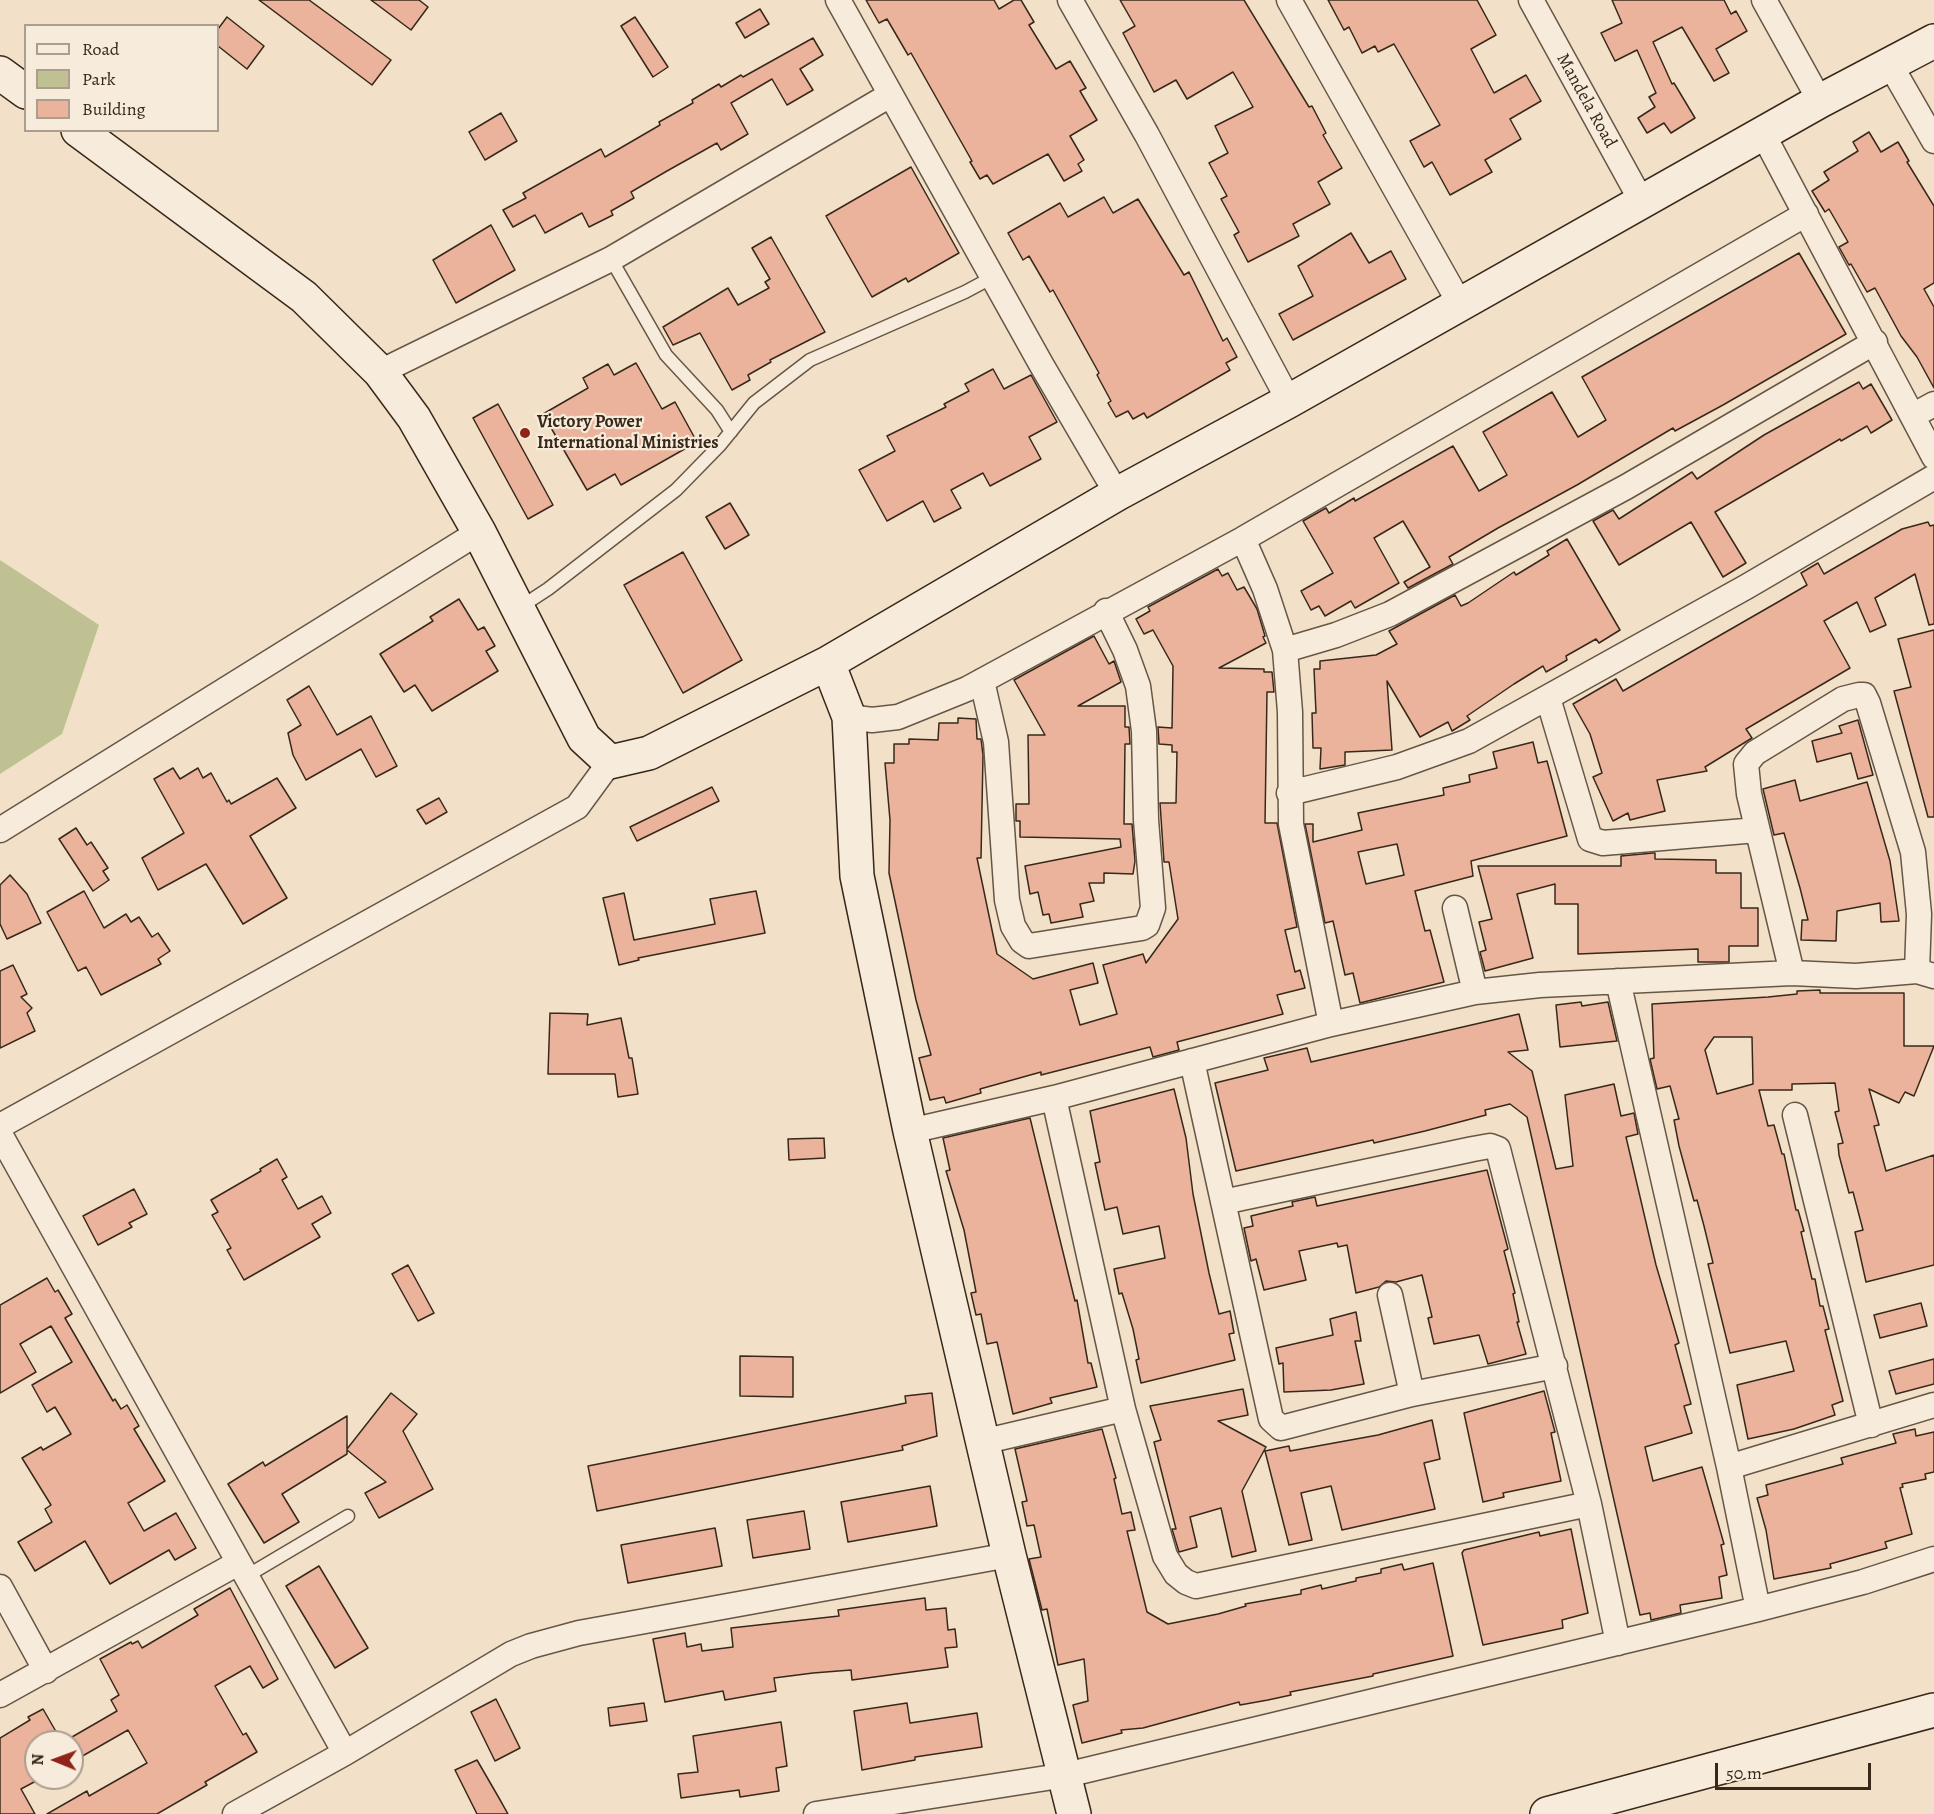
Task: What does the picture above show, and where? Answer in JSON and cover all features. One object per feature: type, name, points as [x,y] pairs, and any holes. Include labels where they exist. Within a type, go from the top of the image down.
[{"type":"street","points":[[838,0],[1117,494]]},
{"type":"street","points":[[1070,0],[1147,135],[1289,401]]},
{"type":"street","points":[[1289,0],[1460,304]]},
{"type":"street","name":"Mandela Road","points":[[1531,0],[1642,202]]},
{"type":"street","points":[[1764,0],[1820,101]]},
{"type":"street","points":[[0,1126],[577,807],[610,762],[649,753],[828,663],[1117,494],[1289,401],[1820,101],[1891,66],[1934,41]]},
{"type":"street","points":[[1891,66],[1934,141]]},
{"type":"street","points":[[0,73],[24,91]]},
{"type":"street","points":[[380,372],[611,259],[890,95]]},
{"type":"street","points":[[81,132],[304,297],[380,372],[414,418],[479,532],[584,738],[610,762]]},
{"type":"street","points":[[1763,134],[1875,342],[1924,410],[1934,457]]},
{"type":"street","points":[[849,717],[872,720],[898,717],[943,701],[982,681],[1243,539],[1806,214]]},
{"type":"street","points":[[1285,650],[1336,635],[1390,614],[1626,487],[1875,342]]},
{"type":"street","points":[[1289,793],[1397,767],[1469,741],[1934,477]]},
{"type":"street","points":[[0,830],[479,532]]},
{"type":"street","points":[[1243,539],[1265,589],[1285,650],[1290,712],[1289,793],[1297,863],[1331,1024]]},
{"type":"street","points":[[982,681],[996,741],[1007,900],[1013,926],[1022,941],[1029,946],[1142,928],[1147,924],[1153,908],[1146,820],[1144,730],[1138,686],[1125,650],[1106,612]]},
{"type":"street","points":[[828,663],[849,717],[857,876],[910,1131],[1009,1555],[1074,1814]]},
{"type":"street","points":[[910,1131],[1054,1098],[1331,1024],[1475,992],[1540,985],[1792,973],[1856,976],[1926,974],[1913,852],[1864,695],[1843,699],[1748,759],[1748,786],[1757,830],[1792,973]]},
{"type":"street","points":[[1548,698],[1590,839],[1603,843],[1757,830]]},
{"type":"street","points":[[1455,908],[1475,992]]},
{"type":"street","points":[[1618,981],[1729,1467],[1758,1609]]},
{"type":"street","points":[[1192,1061],[1271,1419],[1281,1428],[1412,1394],[1555,1366]]},
{"type":"street","points":[[1054,1098],[1123,1409],[1165,1556],[1176,1574],[1196,1586],[1589,1504]]},
{"type":"street","points":[[1795,1114],[1871,1425]]},
{"type":"street","points":[[0,1134],[345,1753]]},
{"type":"street","points":[[1223,1202],[1494,1146],[1500,1152],[1589,1504],[1618,1643]]},
{"type":"street","points":[[1390,1295],[1412,1394]]},
{"type":"street","points":[[1729,1467],[1934,1406]]},
{"type":"street","points":[[982,1442],[1123,1409]]},
{"type":"street","points":[[235,1814],[345,1753],[511,1654],[531,1646],[579,1633],[1009,1555]]},
{"type":"street","points":[[816,1814],[1066,1776],[1758,1609],[1863,1582],[1934,1559]]},
{"type":"street","points":[[0,1695],[242,1570]]},
{"type":"street","points":[[0,1587],[46,1671]]},
{"type":"street","points":[[1547,1814],[1934,1710]]},
{"type":"lane","points":[[611,259],[666,356],[717,410],[731,432]]},
{"type":"lane","points":[[518,608],[548,590],[676,490],[731,432],[754,403],[810,360],[965,292],[993,277]]},
{"type":"lane","points":[[242,1570],[348,1516]]},
{"type":"green space","points":[[0,560],[99,625],[62,734],[0,774]]},
{"type":"building","points":[[259,0],[309,0],[391,60],[372,85]]},
{"type":"building","points":[[371,0],[419,0],[428,7],[411,30]]},
{"type":"building","points":[[866,0],[994,0],[999,9],[1014,0],[1021,0],[1034,22],[1029,25],[1056,69],[1070,61],[1086,88],[1080,91],[1097,120],[1070,136],[1084,160],[1078,164],[1082,171],[1064,181],[1048,154],[993,184],[987,175],[980,179],[911,53],[908,55],[887,19],[879,23]]},
{"type":"building","points":[[1120,0],[1244,0],[1309,107],[1312,106],[1326,133],[1323,135],[1342,168],[1318,182],[1330,204],[1293,224],[1299,236],[1248,262],[1234,235],[1239,232],[1221,199],[1227,196],[1209,163],[1228,153],[1215,126],[1253,107],[1233,72],[1187,99],[1176,80],[1154,92],[1123,33],[1135,26]]},
{"type":"building","points":[[1328,0],[1477,0],[1496,35],[1471,49],[1494,93],[1526,75],[1541,101],[1510,119],[1521,139],[1485,160],[1492,172],[1450,195],[1432,162],[1424,167],[1410,141],[1440,125],[1394,44],[1378,52],[1375,46],[1362,53],[1349,27],[1344,30]]},
{"type":"building","points":[[1612,0],[1724,0],[1731,14],[1736,11],[1747,31],[1716,49],[1729,73],[1714,81],[1682,27],[1653,42],[1672,84],[1674,83],[1695,118],[1671,133],[1664,123],[1647,133],[1638,118],[1655,107],[1649,97],[1656,93],[1637,50],[1615,61],[1601,33],[1622,23]]},
{"type":"building","points":[[760,9],[769,24],[745,38],[736,23]]},
{"type":"building","points":[[227,17],[264,46],[247,69],[219,47],[219,28]]},
{"type":"building","points":[[635,17],[668,67],[653,77],[621,26]]},
{"type":"building","points":[[813,38],[823,55],[800,69],[813,90],[787,105],[772,79],[731,103],[748,134],[721,150],[717,143],[631,192],[634,198],[611,211],[613,215],[589,227],[582,213],[545,233],[535,215],[513,227],[503,210],[526,198],[523,193],[601,149],[605,157],[660,125],[659,122],[693,103],[692,100],[719,84],[721,87],[741,75],[743,77]]},
{"type":"building","points":[[501,113],[517,141],[485,160],[469,132]]},
{"type":"building","points":[[1869,132],[1881,152],[1898,142],[1909,161],[1907,162],[1934,206],[1934,283],[1924,289],[1934,307],[1934,388],[1917,357],[1901,336],[1875,288],[1867,292],[1851,264],[1849,265],[1839,247],[1848,242],[1829,209],[1825,212],[1812,191],[1829,180],[1824,172],[1858,151],[1853,142]]},
{"type":"building","points":[[911,167],[959,253],[908,282],[906,278],[872,297],[826,216]]},
{"type":"building","points":[[1104,197],[1113,213],[1138,199],[1184,275],[1189,272],[1223,341],[1227,338],[1237,357],[1226,363],[1230,370],[1147,418],[1144,413],[1133,419],[1128,411],[1116,417],[1108,403],[1111,401],[1097,375],[1099,373],[1053,290],[1050,292],[1029,256],[1023,260],[1008,233],[1060,203],[1068,217]]},
{"type":"building","points":[[491,225],[515,270],[456,303],[433,260]]},
{"type":"building","points":[[1351,233],[1369,263],[1391,251],[1406,279],[1293,340],[1279,314],[1313,296],[1298,266]]},
{"type":"building","points":[[771,237],[825,332],[770,360],[771,362],[748,375],[750,380],[732,390],[700,333],[673,345],[663,327],[728,288],[738,305],[769,288],[765,282],[770,279],[752,248]]},
{"type":"building","points":[[1799,253],[1846,334],[1723,405],[1675,431],[1673,428],[1577,485],[1498,528],[1449,557],[1453,564],[1408,588],[1404,582],[1430,567],[1403,521],[1374,538],[1399,583],[1355,608],[1351,601],[1325,616],[1319,606],[1311,610],[1301,591],[1333,573],[1303,521],[1326,508],[1329,513],[1354,498],[1355,501],[1453,446],[1479,491],[1507,475],[1483,432],[1552,392],[1578,437],[1606,420],[1582,377]]},
{"type":"building","points":[[636,363],[662,409],[675,402],[697,442],[621,485],[615,474],[587,490],[543,414],[588,388],[583,378],[608,364],[614,375]]},
{"type":"building","points":[[993,369],[1004,389],[1031,375],[1057,422],[1029,437],[1041,459],[990,486],[983,473],[951,490],[961,508],[934,522],[923,501],[887,521],[859,470],[895,451],[887,436],[946,407],[944,404],[969,391],[965,384]]},
{"type":"building","points":[[1859,382],[1863,389],[1871,384],[1892,420],[1871,433],[1867,426],[1841,441],[1840,439],[1715,512],[1746,563],[1723,577],[1691,522],[1619,565],[1593,521],[1613,510],[1619,519],[1692,472],[1697,479],[1764,435]]},
{"type":"building","points":[[498,404],[553,505],[528,519],[473,418]]},
{"type":"building","points":[[730,503],[749,535],[725,549],[706,517]]},
{"type":"building","points":[[1928,522],[1930,526],[1934,525],[1934,624],[1929,625],[1915,574],[1875,598],[1886,625],[1870,632],[1857,602],[1824,621],[1850,668],[1746,729],[1752,738],[1705,767],[1707,771],[1657,780],[1665,811],[1630,820],[1628,813],[1613,821],[1593,777],[1602,773],[1590,734],[1573,704],[1616,679],[1623,691],[1778,602],[1807,585],[1801,573],[1818,563],[1824,574],[1902,529]]},
{"type":"building","points":[[1567,539],[1620,630],[1599,643],[1596,639],[1566,656],[1567,660],[1546,672],[1543,666],[1467,716],[1470,720],[1452,731],[1448,722],[1420,737],[1387,681],[1392,750],[1345,752],[1345,765],[1320,769],[1321,748],[1313,748],[1312,713],[1316,713],[1314,669],[1320,669],[1320,661],[1376,655],[1397,644],[1389,631],[1455,595],[1461,606],[1468,603],[1514,572],[1516,575],[1549,555],[1547,551]]},
{"type":"building","points":[[683,552],[742,660],[683,693],[624,585]]},
{"type":"building","points":[[1218,569],[1222,576],[1228,573],[1237,590],[1244,587],[1257,609],[1265,636],[1263,637],[1266,643],[1219,668],[1264,669],[1264,672],[1272,672],[1274,692],[1267,692],[1265,823],[1277,823],[1297,927],[1285,930],[1295,972],[1300,970],[1305,988],[1277,995],[1283,1014],[1177,1042],[1179,1050],[1153,1057],[1150,1047],[1041,1075],[1041,1072],[980,1089],[981,1093],[946,1103],[944,1097],[930,1100],[919,1058],[931,1055],[916,1000],[889,873],[890,820],[885,763],[894,763],[894,744],[909,744],[909,739],[938,740],[939,723],[958,723],[958,718],[976,719],[977,739],[981,739],[983,755],[981,858],[977,858],[997,954],[1033,979],[1093,963],[1098,983],[1070,990],[1080,1025],[1117,1014],[1103,965],[1143,954],[1146,963],[1178,919],[1169,862],[1164,862],[1160,803],[1176,803],[1177,752],[1172,752],[1172,745],[1159,744],[1158,727],[1172,728],[1173,666],[1153,630],[1144,634],[1136,619],[1150,611],[1148,607]]},
{"type":"building","points":[[459,599],[478,630],[484,627],[495,646],[486,651],[498,671],[432,711],[415,685],[404,692],[380,654],[433,621],[430,617]]},
{"type":"building","points":[[1934,630],[1934,817],[1928,817],[1894,691],[1911,687],[1898,639]]},
{"type":"building","points":[[1094,636],[1109,664],[1114,661],[1121,682],[1078,706],[1125,706],[1125,727],[1129,727],[1130,744],[1125,744],[1124,824],[1132,824],[1135,861],[1133,874],[1104,873],[1104,883],[1089,883],[1094,901],[1080,904],[1083,917],[1051,923],[1049,914],[1043,915],[1038,892],[1030,894],[1025,866],[1121,847],[1120,839],[1020,837],[1020,821],[1016,821],[1016,804],[1029,804],[1028,735],[1045,735],[1014,680]]},
{"type":"building","points":[[309,686],[337,735],[371,716],[397,766],[376,777],[361,749],[306,780],[293,755],[288,733],[301,725],[287,700]]},
{"type":"building","points":[[1858,720],[1873,775],[1858,779],[1851,753],[1817,762],[1812,741],[1842,733],[1839,726]]},
{"type":"building","points":[[1533,742],[1538,763],[1547,761],[1567,836],[1471,861],[1473,876],[1415,891],[1425,931],[1430,930],[1444,982],[1360,1003],[1353,973],[1345,975],[1333,921],[1325,923],[1305,824],[1313,824],[1313,842],[1362,830],[1358,813],[1444,795],[1443,788],[1470,782],[1469,775],[1497,768],[1493,752]],"holes":[[[1397,844],[1404,875],[1366,884],[1358,852]]]},
{"type":"building","points":[[173,768],[180,779],[198,768],[203,778],[211,773],[227,802],[229,800],[231,804],[277,778],[296,808],[250,836],[287,898],[243,924],[206,864],[158,890],[142,858],[184,833],[154,779]]},
{"type":"building","points":[[1795,780],[1800,801],[1867,782],[1890,861],[1899,921],[1881,922],[1880,903],[1837,911],[1836,941],[1801,940],[1802,920],[1808,920],[1800,888],[1784,833],[1774,835],[1763,789]]},
{"type":"building","points":[[712,787],[719,801],[637,841],[630,827]]},
{"type":"building","points":[[439,798],[447,812],[426,824],[417,810]]},
{"type":"building","points":[[76,828],[87,845],[91,842],[108,868],[103,871],[109,880],[93,891],[59,839]]},
{"type":"building","points":[[1655,853],[1655,859],[1716,860],[1716,873],[1741,873],[1741,908],[1758,908],[1758,946],[1729,946],[1729,962],[1698,962],[1698,949],[1578,954],[1578,904],[1555,904],[1555,884],[1517,894],[1533,958],[1485,971],[1480,952],[1486,950],[1479,922],[1492,919],[1478,866],[1621,866],[1621,856]]},
{"type":"building","points":[[10,875],[27,894],[41,923],[7,939],[0,924],[0,885]]},
{"type":"building","points":[[84,891],[104,928],[126,914],[131,922],[139,917],[152,937],[158,933],[170,951],[158,959],[161,964],[101,995],[86,967],[78,971],[47,912]]},
{"type":"building","points":[[756,891],[765,933],[638,958],[639,960],[619,965],[603,898],[624,893],[634,940],[715,924],[710,899]]},
{"type":"building","points":[[13,965],[27,994],[21,997],[32,1008],[27,1013],[35,1031],[0,1048],[0,971]]},
{"type":"building","points":[[1797,991],[1904,993],[1904,1046],[1934,1046],[1914,1096],[1905,1092],[1899,1103],[1869,1089],[1879,1125],[1874,1126],[1886,1171],[1934,1155],[1934,1265],[1866,1282],[1855,1232],[1863,1230],[1853,1192],[1849,1193],[1839,1155],[1838,1144],[1843,1143],[1835,1112],[1839,1111],[1835,1083],[1792,1084],[1792,1090],[1759,1090],[1768,1126],[1774,1125],[1782,1154],[1784,1154],[1796,1210],[1798,1210],[1804,1231],[1801,1232],[1812,1279],[1815,1279],[1820,1306],[1823,1306],[1829,1329],[1825,1330],[1843,1401],[1832,1405],[1835,1415],[1794,1429],[1748,1439],[1737,1385],[1794,1371],[1786,1341],[1730,1353],[1708,1264],[1713,1263],[1704,1226],[1697,1200],[1694,1201],[1679,1146],[1674,1120],[1679,1119],[1670,1086],[1657,1089],[1650,1059],[1654,1058],[1652,1004],[1768,997],[1797,994]],"holes":[[[1714,1037],[1752,1037],[1753,1084],[1717,1094],[1705,1050]]]},
{"type":"building","points":[[1581,1002],[1582,1006],[1608,1002],[1617,1041],[1560,1047],[1556,1005]]},
{"type":"building","points":[[550,1013],[588,1014],[587,1025],[621,1018],[629,1058],[632,1058],[638,1094],[618,1097],[615,1074],[548,1074]]},
{"type":"building","points":[[1519,1014],[1528,1050],[1508,1052],[1532,1071],[1556,1169],[1573,1166],[1565,1095],[1614,1084],[1621,1116],[1634,1113],[1638,1134],[1626,1137],[1656,1265],[1679,1343],[1675,1345],[1691,1404],[1684,1406],[1692,1433],[1645,1447],[1653,1481],[1702,1467],[1724,1544],[1721,1545],[1727,1575],[1719,1577],[1722,1598],[1680,1605],[1681,1613],[1651,1620],[1650,1613],[1640,1615],[1527,1117],[1510,1104],[1485,1110],[1486,1115],[1425,1131],[1374,1143],[1373,1140],[1236,1171],[1215,1083],[1268,1070],[1264,1058],[1307,1048],[1311,1062]]},
{"type":"building","points":[[1174,1089],[1186,1138],[1193,1194],[1209,1273],[1219,1314],[1230,1311],[1234,1333],[1229,1334],[1235,1360],[1141,1383],[1133,1329],[1122,1293],[1119,1294],[1114,1269],[1165,1258],[1159,1226],[1123,1234],[1117,1207],[1105,1210],[1095,1163],[1100,1162],[1090,1111]]},
{"type":"building","points":[[1030,1118],[1075,1301],[1077,1300],[1088,1363],[1091,1363],[1097,1387],[1050,1398],[1052,1403],[1013,1414],[997,1342],[987,1344],[981,1314],[976,1315],[971,1293],[976,1292],[964,1230],[946,1171],[950,1170],[943,1138]]},
{"type":"building","points":[[824,1138],[825,1158],[789,1160],[788,1139]]},
{"type":"building","points":[[277,1159],[287,1177],[282,1180],[298,1209],[322,1196],[331,1213],[312,1224],[320,1237],[244,1280],[227,1250],[231,1248],[212,1215],[218,1212],[211,1200]]},
{"type":"building","points":[[1487,1170],[1508,1249],[1504,1251],[1515,1293],[1513,1294],[1519,1322],[1517,1322],[1526,1354],[1488,1364],[1479,1335],[1434,1344],[1428,1318],[1432,1317],[1422,1275],[1396,1282],[1386,1281],[1379,1287],[1356,1293],[1347,1245],[1338,1247],[1337,1243],[1299,1251],[1306,1280],[1264,1290],[1256,1259],[1251,1261],[1244,1228],[1253,1226],[1251,1216],[1293,1206],[1292,1202],[1315,1197],[1317,1206]]},
{"type":"building","points":[[134,1189],[147,1214],[129,1223],[132,1227],[98,1245],[83,1216]]},
{"type":"building","points":[[408,1265],[434,1313],[418,1321],[392,1274]]},
{"type":"building","points":[[47,1278],[55,1292],[58,1290],[72,1314],[65,1318],[113,1401],[115,1399],[121,1409],[127,1405],[139,1426],[134,1429],[165,1481],[128,1503],[144,1531],[176,1513],[196,1548],[175,1560],[169,1550],[110,1584],[85,1541],[35,1571],[18,1542],[52,1522],[45,1509],[51,1505],[22,1458],[41,1447],[43,1450],[71,1434],[55,1407],[47,1412],[32,1385],[72,1362],[51,1326],[20,1344],[36,1372],[0,1393],[0,1305]]},
{"type":"building","points":[[1921,1303],[1927,1326],[1880,1338],[1874,1315]]},
{"type":"building","points":[[1356,1312],[1361,1341],[1355,1341],[1364,1384],[1331,1390],[1284,1392],[1283,1363],[1279,1364],[1276,1348],[1333,1335],[1330,1319]]},
{"type":"building","points":[[740,1356],[793,1357],[793,1397],[740,1396]]},
{"type":"building","points":[[1934,1359],[1934,1384],[1896,1394],[1889,1371]]},
{"type":"building","points":[[1243,1389],[1248,1415],[1218,1421],[1266,1447],[1242,1491],[1256,1551],[1232,1557],[1221,1508],[1190,1517],[1197,1547],[1179,1552],[1172,1529],[1176,1529],[1154,1442],[1161,1440],[1150,1406]]},
{"type":"building","points":[[1544,1391],[1555,1432],[1551,1433],[1561,1481],[1503,1493],[1504,1497],[1483,1502],[1464,1413]]},
{"type":"building","points":[[391,1393],[417,1414],[403,1431],[433,1489],[379,1518],[365,1493],[386,1482],[347,1450],[347,1454],[282,1494],[299,1522],[264,1543],[228,1484],[263,1462],[265,1466],[347,1416],[347,1449]]},
{"type":"building","points":[[932,1393],[937,1436],[902,1446],[903,1450],[597,1511],[588,1466],[906,1403],[905,1396]]},
{"type":"building","points":[[1432,1420],[1440,1459],[1424,1463],[1435,1509],[1342,1530],[1331,1486],[1301,1493],[1312,1540],[1289,1545],[1265,1451],[1289,1446],[1290,1451],[1378,1435]]},
{"type":"building","points":[[1102,1429],[1116,1478],[1114,1479],[1122,1514],[1131,1512],[1135,1530],[1127,1531],[1147,1612],[1168,1624],[1218,1614],[1246,1606],[1245,1604],[1301,1594],[1301,1590],[1321,1585],[1322,1589],[1356,1581],[1356,1578],[1381,1573],[1381,1569],[1402,1564],[1404,1570],[1433,1563],[1453,1656],[1373,1674],[1373,1676],[1290,1692],[1291,1695],[1268,1700],[1240,1705],[1239,1702],[1143,1728],[1121,1730],[1122,1733],[1082,1743],[1073,1705],[1088,1701],[1084,1659],[1058,1665],[1047,1609],[1042,1610],[1029,1559],[1041,1557],[1034,1525],[1027,1526],[1022,1502],[1027,1501],[1015,1449]]},
{"type":"building","points":[[1915,1429],[1916,1436],[1934,1432],[1934,1472],[1925,1474],[1926,1479],[1902,1484],[1903,1487],[1900,1488],[1912,1534],[1885,1542],[1887,1548],[1830,1564],[1831,1568],[1774,1579],[1766,1530],[1757,1498],[1768,1495],[1766,1485],[1843,1464],[1841,1458],[1896,1443],[1893,1434]]},
{"type":"building","points":[[930,1486],[937,1526],[848,1542],[841,1502]]},
{"type":"building","points":[[804,1511],[810,1549],[753,1558],[747,1520]]},
{"type":"building","points":[[715,1528],[722,1566],[628,1583],[621,1545]]},
{"type":"building","points":[[1571,1529],[1588,1613],[1562,1620],[1563,1628],[1483,1645],[1462,1553],[1464,1550],[1539,1532],[1540,1536]]},
{"type":"building","points":[[319,1566],[368,1648],[335,1668],[286,1586]]},
{"type":"building","points":[[230,1588],[278,1679],[263,1688],[250,1666],[215,1686],[243,1735],[246,1733],[257,1752],[205,1782],[207,1785],[157,1814],[47,1814],[87,1791],[89,1796],[147,1763],[128,1730],[84,1755],[84,1730],[117,1711],[111,1700],[119,1695],[100,1659],[131,1642],[132,1644],[138,1641],[142,1648],[198,1615],[194,1609]]},
{"type":"building","points":[[925,1598],[926,1610],[946,1608],[948,1630],[955,1629],[957,1647],[945,1648],[948,1667],[852,1680],[851,1670],[813,1673],[774,1678],[776,1691],[725,1700],[723,1691],[665,1702],[653,1639],[685,1633],[687,1647],[701,1644],[702,1651],[733,1647],[731,1628],[839,1616],[838,1610]]},
{"type":"building","points":[[496,1699],[520,1748],[495,1761],[471,1712]]},
{"type":"building","points":[[644,1703],[647,1721],[610,1726],[608,1708]]},
{"type":"building","points":[[907,1703],[910,1723],[977,1713],[982,1747],[915,1757],[915,1760],[862,1770],[854,1711]]},
{"type":"building","points":[[43,1709],[55,1730],[24,1730],[24,1787],[21,1789],[35,1814],[0,1814],[0,1738],[30,1720],[28,1717]]},
{"type":"building","points":[[781,1722],[787,1766],[776,1768],[779,1791],[740,1797],[739,1790],[681,1798],[678,1774],[698,1772],[693,1736]]},
{"type":"building","points":[[477,1760],[508,1814],[477,1814],[455,1770]]},
{"type":"place","name":"Victory Power International Ministries","points":[[525,433]]}]
